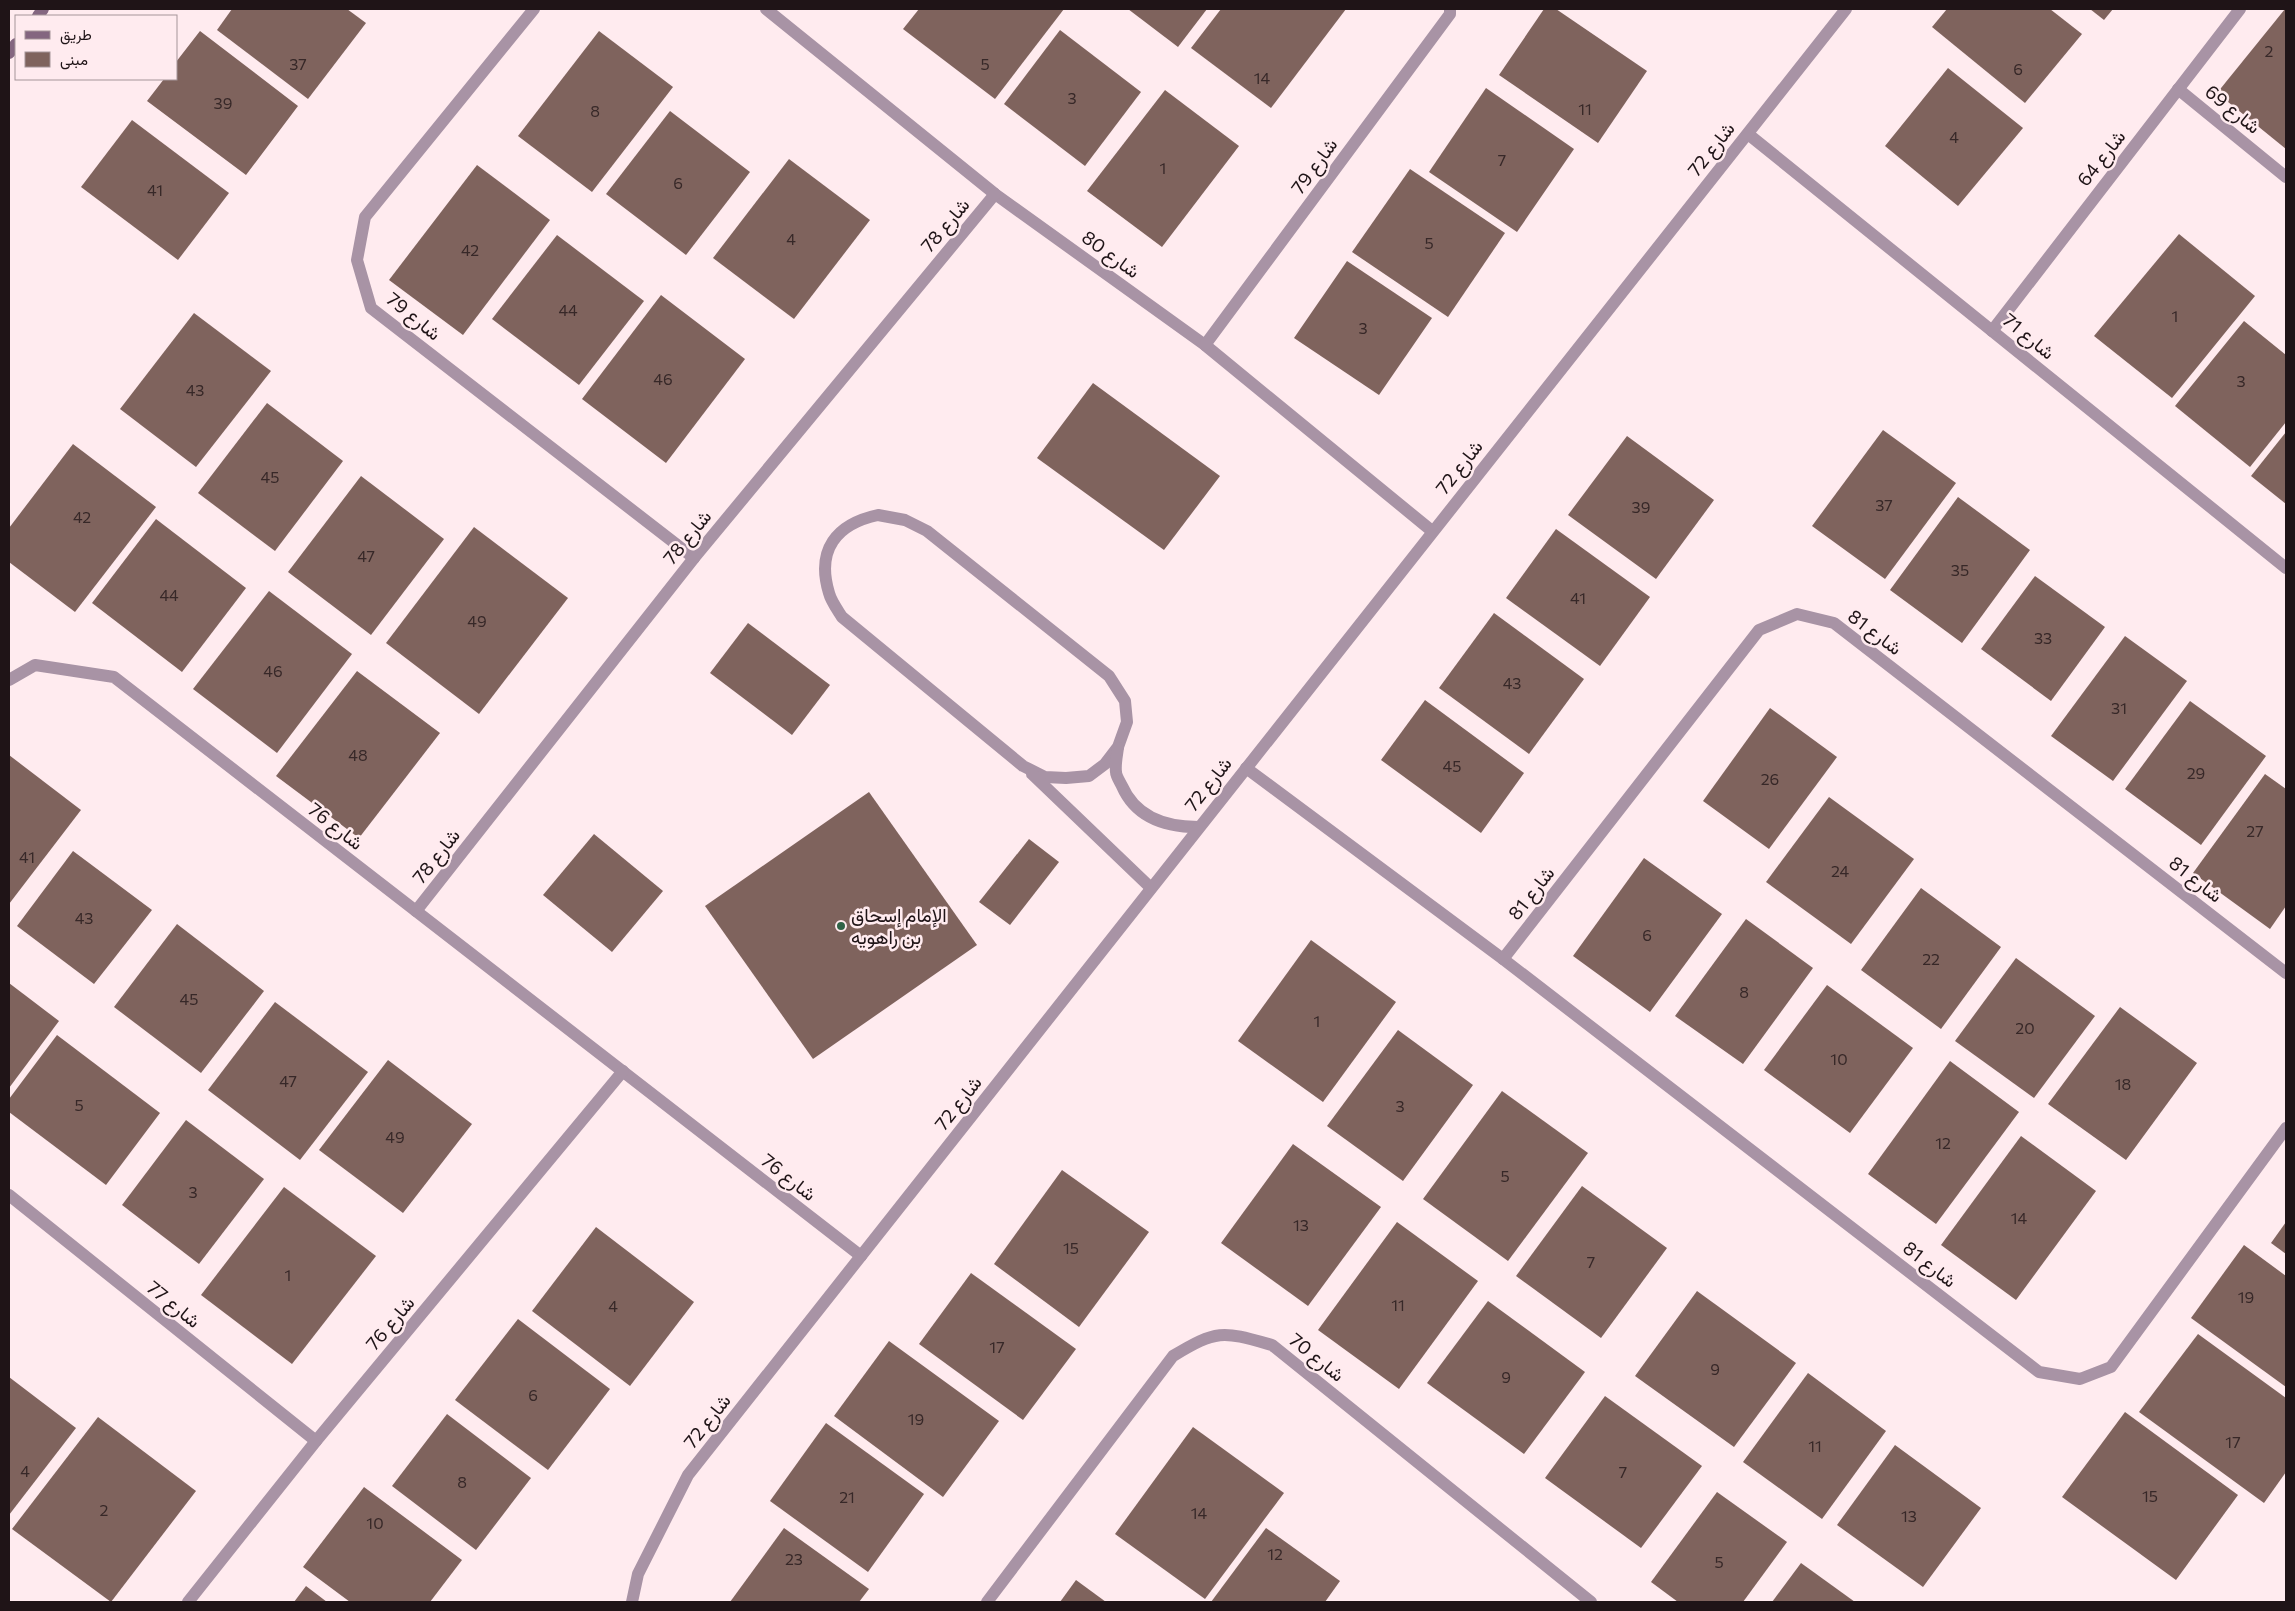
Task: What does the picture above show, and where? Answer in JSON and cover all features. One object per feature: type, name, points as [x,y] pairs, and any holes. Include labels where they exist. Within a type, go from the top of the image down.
[{"type":"street","name":"شارع 79","points":[[534,9],[365,217],[357,260],[371,308],[694,558]]},
{"type":"street","name":"شارع 80","points":[[766,9],[995,194],[1205,345],[1432,531]]},
{"type":"street","name":"شارع 79","points":[[1205,345],[1450,14],[1450,9]]},
{"type":"street","name":"شارع 72","points":[[632,1602],[638,1574],[688,1475],[1846,9]]},
{"type":"street","name":"شارع 64","points":[[1992,331],[2240,9]]},
{"type":"street","name":"شارع 69","points":[[2178,89],[2286,177]]},
{"type":"street","name":"شارع 71","points":[[1748,134],[2286,568]]},
{"type":"street","name":"شارع 78","points":[[416,911],[694,558],[995,194]]},
{"type":"street","points":[[1151,888],[1023,766],[842,617],[829,594],[825,569],[829,548],[840,530],[857,519],[878,515],[905,520],[927,530],[1109,676],[1125,701],[1127,722],[1118,747],[1116,772],[1126,795],[1138,809],[1156,821],[1176,827],[1198,827]]},
{"type":"street","name":"شارع 81","points":[[1503,959],[1759,630],[1797,614],[1834,623],[2286,973]]},
{"type":"street","name":"شارع 76","points":[[9,680],[36,665],[114,678],[861,1256]]},
{"type":"street","points":[[1023,766],[1045,777],[1089,776],[1105,764],[1118,747]]},
{"type":"street","name":"شارع 81","points":[[1246,768],[1503,959],[2039,1372],[2080,1379],[2111,1367],[2286,1128]]},
{"type":"street","name":"شارع 76","points":[[188,1602],[316,1441],[623,1071]]},
{"type":"street","name":"شارع 77","points":[[9,1195],[316,1441]]},
{"type":"street","name":"شارع 70","points":[[987,1602],[1173,1356],[1203,1338],[1226,1333],[1272,1345],[1591,1602]]},
{"type":"building","points":[[232,9],[347,9],[366,23],[308,99],[217,30]]},
{"type":"building","points":[[919,9],[1064,9],[995,99],[903,29]]},
{"type":"building","points":[[1128,9],[1207,9],[1178,47]]},
{"type":"building","points":[[1221,9],[1346,9],[1271,108],[1191,48]]},
{"type":"building","points":[[1544,9],[1556,9],[1647,71],[1598,143],[1499,75]]},
{"type":"building","points":[[1947,9],[2050,9],[2082,34],[2025,103],[1932,27]]},
{"type":"building","points":[[2090,9],[2113,9],[2104,20]]},
{"type":"building","points":[[2286,9],[2286,149],[2217,93]]},
{"type":"building","points":[[1060,30],[1141,92],[1085,166],[1004,104]]},
{"type":"building","points":[[200,31],[298,106],[246,175],[147,101],[163,80],[178,80],[178,59]]},
{"type":"building","points":[[599,31],[673,87],[592,192],[518,136]]},
{"type":"building","points":[[1948,68],[2023,128],[1958,206],[1885,146]]},
{"type":"building","points":[[1486,88],[1574,149],[1517,232],[1429,172]]},
{"type":"building","points":[[1165,90],[1239,146],[1162,247],[1087,191]]},
{"type":"building","points":[[670,111],[750,172],[686,255],[606,194]]},
{"type":"building","points":[[132,120],[229,193],[178,260],[81,187]]},
{"type":"building","points":[[789,159],[870,220],[794,319],[713,258]]},
{"type":"building","points":[[477,165],[550,220],[463,335],[389,280]]},
{"type":"building","points":[[1410,169],[1505,233],[1448,317],[1352,252]]},
{"type":"building","points":[[2179,234],[2255,296],[2172,398],[2094,336]]},
{"type":"building","points":[[557,235],[644,301],[579,385],[492,319]]},
{"type":"building","points":[[1347,261],[1432,318],[1379,395],[1294,338]]},
{"type":"building","points":[[661,295],[745,359],[666,463],[582,399]]},
{"type":"building","points":[[194,313],[271,371],[196,467],[120,409]]},
{"type":"building","points":[[2244,321],[2286,355],[2286,422],[2250,467],[2175,406]]},
{"type":"building","points":[[1093,383],[1220,476],[1164,550],[1037,458]]},
{"type":"building","points":[[267,403],[343,461],[275,551],[198,493]]},
{"type":"building","points":[[1883,430],[1956,483],[1885,579],[1812,526]]},
{"type":"building","points":[[2286,432],[2286,504],[2251,476]]},
{"type":"building","points":[[1627,436],[1714,500],[1656,579],[1568,515]]},
{"type":"building","points":[[73,444],[156,507],[75,612],[9,562],[9,528]]},
{"type":"building","points":[[361,476],[444,539],[371,635],[288,572]]},
{"type":"building","points":[[1958,497],[2030,550],[1962,643],[1890,590]]},
{"type":"building","points":[[156,519],[246,588],[182,672],[92,603]]},
{"type":"building","points":[[474,527],[568,598],[479,714],[386,643]]},
{"type":"building","points":[[1556,529],[1650,597],[1600,666],[1506,598]]},
{"type":"building","points":[[2035,576],[2105,627],[2051,701],[1981,649]]},
{"type":"building","points":[[269,591],[352,654],[277,753],[193,689]]},
{"type":"building","points":[[1494,613],[1584,679],[1529,754],[1439,688]]},
{"type":"building","points":[[748,623],[830,685],[792,735],[710,673]]},
{"type":"building","points":[[2125,636],[2187,681],[2113,781],[2051,736]]},
{"type":"building","points":[[357,671],[440,733],[359,838],[276,776]]},
{"type":"building","points":[[1425,700],[1524,773],[1481,833],[1381,760]]},
{"type":"building","points":[[2190,701],[2266,756],[2201,845],[2125,789]]},
{"type":"building","points":[[1770,708],[1837,757],[1769,849],[1703,801]]},
{"type":"building","points":[[9,755],[81,810],[9,904]]},
{"type":"building","points":[[2265,774],[2286,789],[2286,906],[2270,929],[2193,873]]},
{"type":"building","name":"الإمام إسحاق بن راهويه","points":[[869,792],[977,945],[813,1059],[705,906]]},
{"type":"building","points":[[1829,797],[1914,859],[1851,944],[1766,882]]},
{"type":"building","points":[[594,834],[663,891],[612,952],[543,895]]},
{"type":"building","points":[[1029,839],[1059,862],[1010,925],[979,902]]},
{"type":"building","points":[[73,851],[152,910],[94,984],[17,926]]},
{"type":"building","points":[[1644,858],[1722,914],[1650,1012],[1573,956]]},
{"type":"building","points":[[1921,888],[2001,947],[1941,1029],[1861,970]]},
{"type":"building","points":[[1746,919],[1813,968],[1743,1064],[1675,1016]]},
{"type":"building","points":[[177,924],[264,991],[201,1073],[114,1007]]},
{"type":"building","points":[[1311,940],[1396,1002],[1323,1102],[1238,1041]]},
{"type":"building","points":[[2016,958],[2095,1016],[2034,1098],[1955,1041]]},
{"type":"building","points":[[9,983],[59,1021],[9,1088]]},
{"type":"building","points":[[1827,985],[1913,1048],[1850,1133],[1764,1070]]},
{"type":"building","points":[[275,1002],[368,1072],[300,1160],[208,1090]]},
{"type":"building","points":[[2120,1007],[2197,1063],[2126,1160],[2048,1104]]},
{"type":"building","points":[[1398,1030],[1473,1085],[1403,1181],[1327,1126]]},
{"type":"building","points":[[57,1035],[160,1113],[106,1185],[9,1112],[9,1099]]},
{"type":"building","points":[[388,1060],[472,1124],[403,1213],[319,1150]]},
{"type":"building","points":[[1950,1061],[2019,1112],[1936,1224],[1868,1174]]},
{"type":"building","points":[[1502,1091],[1588,1153],[1508,1261],[1423,1199]]},
{"type":"building","points":[[186,1120],[264,1179],[199,1264],[122,1205]]},
{"type":"building","points":[[2021,1136],[2096,1191],[2016,1300],[1941,1245]]},
{"type":"building","points":[[1293,1144],[1381,1207],[1308,1306],[1221,1243]]},
{"type":"building","points":[[1062,1170],[1149,1232],[1079,1327],[994,1264]]},
{"type":"building","points":[[1582,1186],[1667,1248],[1601,1338],[1516,1276]]},
{"type":"building","points":[[284,1187],[376,1256],[292,1364],[201,1295]]},
{"type":"building","points":[[1397,1222],[1478,1281],[1399,1389],[1318,1330]]},
{"type":"building","points":[[2286,1222],[2286,1254],[2271,1243]]},
{"type":"building","points":[[596,1227],[694,1302],[630,1386],[532,1311]]},
{"type":"building","points":[[2244,1245],[2286,1276],[2286,1387],[2191,1318]]},
{"type":"building","points":[[971,1273],[1076,1349],[1023,1420],[919,1344]]},
{"type":"building","points":[[1697,1291],[1796,1363],[1734,1447],[1635,1376]]},
{"type":"building","points":[[1488,1301],[1585,1372],[1524,1454],[1427,1383]]},
{"type":"building","points":[[518,1319],[610,1389],[548,1470],[455,1400]]},
{"type":"building","points":[[2198,1334],[2286,1398],[2286,1472],[2264,1503],[2139,1412]]},
{"type":"building","points":[[889,1341],[999,1421],[943,1497],[834,1416]]},
{"type":"building","points":[[1808,1373],[1886,1431],[1822,1519],[1743,1462]]},
{"type":"building","points":[[9,1377],[76,1428],[9,1515]]},
{"type":"building","points":[[1605,1396],[1702,1466],[1641,1548],[1545,1478]]},
{"type":"building","points":[[2125,1412],[2238,1495],[2176,1580],[2062,1497]]},
{"type":"building","points":[[447,1414],[531,1478],[476,1550],[392,1486]]},
{"type":"building","points":[[98,1417],[196,1491],[111,1602],[12,1529]]},
{"type":"building","points":[[826,1423],[924,1494],[868,1572],[770,1501]]},
{"type":"building","points":[[1193,1427],[1284,1493],[1205,1599],[1115,1534]]},
{"type":"building","points":[[1895,1445],[1981,1508],[1923,1587],[1837,1525]]},
{"type":"building","points":[[364,1487],[462,1560],[430,1602],[350,1602],[303,1567]]},
{"type":"building","points":[[1717,1492],[1787,1542],[1743,1602],[1678,1602],[1651,1582]]},
{"type":"building","points":[[784,1528],[869,1589],[859,1602],[730,1602]]},
{"type":"building","points":[[1266,1528],[1340,1581],[1325,1602],[1211,1602]]},
{"type":"building","points":[[1801,1563],[1855,1602],[1772,1602]]},
{"type":"building","points":[[1076,1580],[1106,1602],[1060,1602]]},
{"type":"building","points":[[306,1586],[327,1602],[294,1602]]},
{"type":"place","name":"الإمام إسحاق بن راهويه","points":[[841,926]]}]
